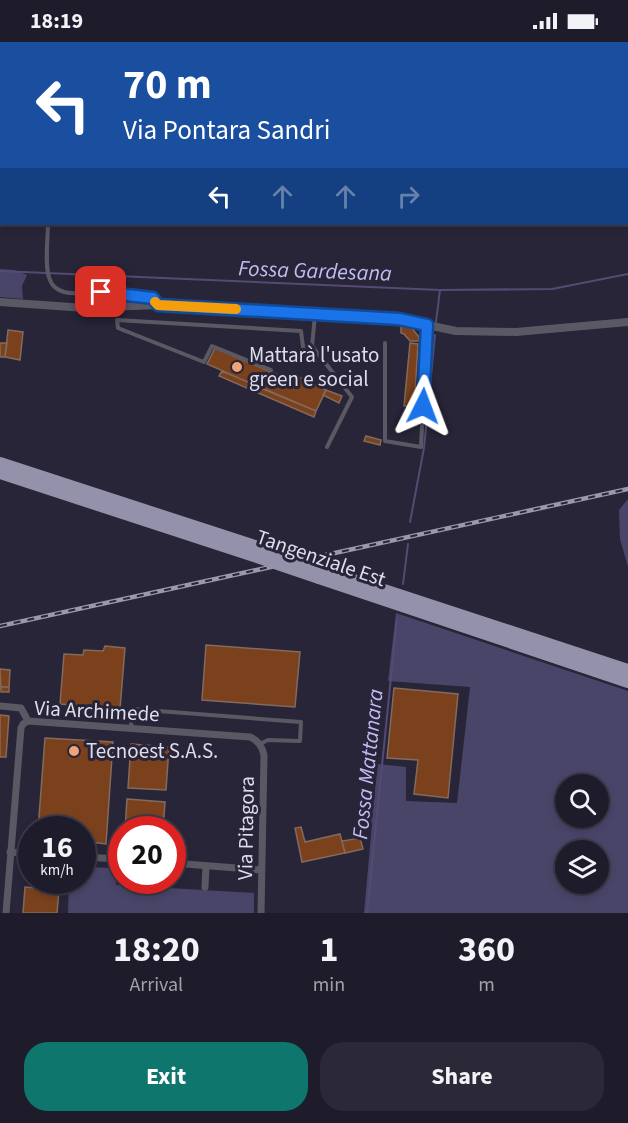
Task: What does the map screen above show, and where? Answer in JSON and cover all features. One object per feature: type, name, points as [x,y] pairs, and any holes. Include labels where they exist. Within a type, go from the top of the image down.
[{"type":"highway","name":"Tangenziale Est","points":[[0,463],[628,682]]},
{"type":"highway","name":"Tangenziale Est","points":[[0,473],[260,553]]},
{"type":"highway","name":"Tangenziale Est","points":[[321,574],[628,670]]},
{"type":"street","points":[[0,302],[85,308],[158,305],[399,319],[456,331],[516,332],[628,322]]},
{"type":"street","points":[[0,706],[21,708],[28,721]]},
{"type":"street","name":"Via Archimede","points":[[6,913],[23,724],[28,721],[250,737],[260,744]]},
{"type":"street","name":"Via Pitagora","points":[[260,744],[264,755],[261,913]]},
{"type":"street","points":[[10,852],[18,853]]},
{"type":"street","points":[[186,864],[261,870]]},
{"type":"street","points":[[205,887],[206,866]]},
{"type":"lane","points":[[48,225],[48,270],[55,288],[63,292],[101,292],[153,298],[158,305]]},
{"type":"lane","points":[[315,314],[312,346],[352,397],[327,447]]},
{"type":"lane","points":[[272,370],[212,346],[204,362],[117,328],[117,320],[301,332],[303,347],[312,346]]},
{"type":"lane","points":[[385,343],[385,441],[421,447],[427,325]]},
{"type":"lane","points":[[131,729],[132,709],[301,722],[300,741],[268,740],[260,744]]},
{"type":"shaded area","points":[[0,269],[15,270],[27,275],[22,286],[23,299],[0,297]]},
{"type":"shaded area","points":[[628,499],[628,567],[620,539],[619,510]]},
{"type":"shaded area","points":[[396,613],[628,691],[628,913],[364,913],[378,764],[406,767],[406,801],[457,803],[470,687],[388,681]]},
{"type":"shaded area","points":[[96,867],[108,868],[108,894],[186,894],[186,889],[254,893],[254,913],[68,913],[69,894],[96,894]]},
{"type":"building","points":[[401,324],[409,325],[419,337],[419,341],[410,341],[401,333]]},
{"type":"building","points":[[8,330],[23,332],[20,360],[5,357]]},
{"type":"building","points":[[0,343],[7,343],[5,357],[0,357]]},
{"type":"building","points":[[410,343],[418,344],[413,424],[405,425],[407,406],[404,406]]},
{"type":"building","name":"Mattarà l'usato green e social","points":[[215,348],[269,371],[261,388],[207,364]]},
{"type":"building","points":[[222,371],[316,411],[314,417],[219,376]]},
{"type":"building","points":[[269,371],[293,381],[295,375],[326,390],[316,411],[261,388]]},
{"type":"building","points":[[326,390],[342,396],[339,403],[323,395]]},
{"type":"building","points":[[366,436],[381,440],[380,445],[364,441]]},
{"type":"building","points":[[206,645],[300,652],[295,707],[202,700]]},
{"type":"building","points":[[105,646],[125,648],[120,709],[60,704],[64,654],[83,655],[84,650],[103,651]]},
{"type":"building","points":[[0,669],[10,670],[9,687],[1,687],[1,692]]},
{"type":"building","points":[[1,687],[9,687],[9,692],[1,692]]},
{"type":"building","points":[[394,688],[458,694],[448,798],[414,794],[418,760],[387,758]]},
{"type":"building","points":[[0,715],[9,716],[6,757],[0,757]]},
{"type":"building","points":[[45,738],[113,742],[106,844],[96,843],[96,816],[39,816]]},
{"type":"building","points":[[131,744],[169,747],[166,790],[128,788]]},
{"type":"building","points":[[127,799],[165,802],[164,816],[126,816]]},
{"type":"building","points":[[301,827],[305,842],[340,834],[345,853],[302,862],[295,828]]},
{"type":"building","points":[[360,838],[363,849],[345,853],[342,841]]},
{"type":"building","points":[[24,894],[59,894],[57,913],[23,913]]},
{"type":"waterway","name":"Fossa Gardesana","points":[[0,271],[440,290],[552,289],[628,274]]},
{"type":"waterway","name":"Fossa Mattanara","points":[[436,322],[440,290]]},
{"type":"waterway","name":"Fossa Mattanara","points":[[410,522],[424,448],[435,335]]},
{"type":"waterway","name":"Fossa Mattanara","points":[[403,584],[408,544]]},
{"type":"waterway","name":"Fossa Mattanara","points":[[367,913],[397,618]]},
{"type":"railway","points":[[0,626],[628,489]]},
{"type":"slow traffic","points":[[155,302],[158,305],[236,309]]},
{"type":"place","name":"Mattarà l'usato green e social","points":[[237,367]]},
{"type":"place","name":"Tecnoest S.A.S.","points":[[74,751]]},
{"type":"route","points":[[101,292],[153,298],[158,305],[399,319],[427,325],[423,406]]}]
